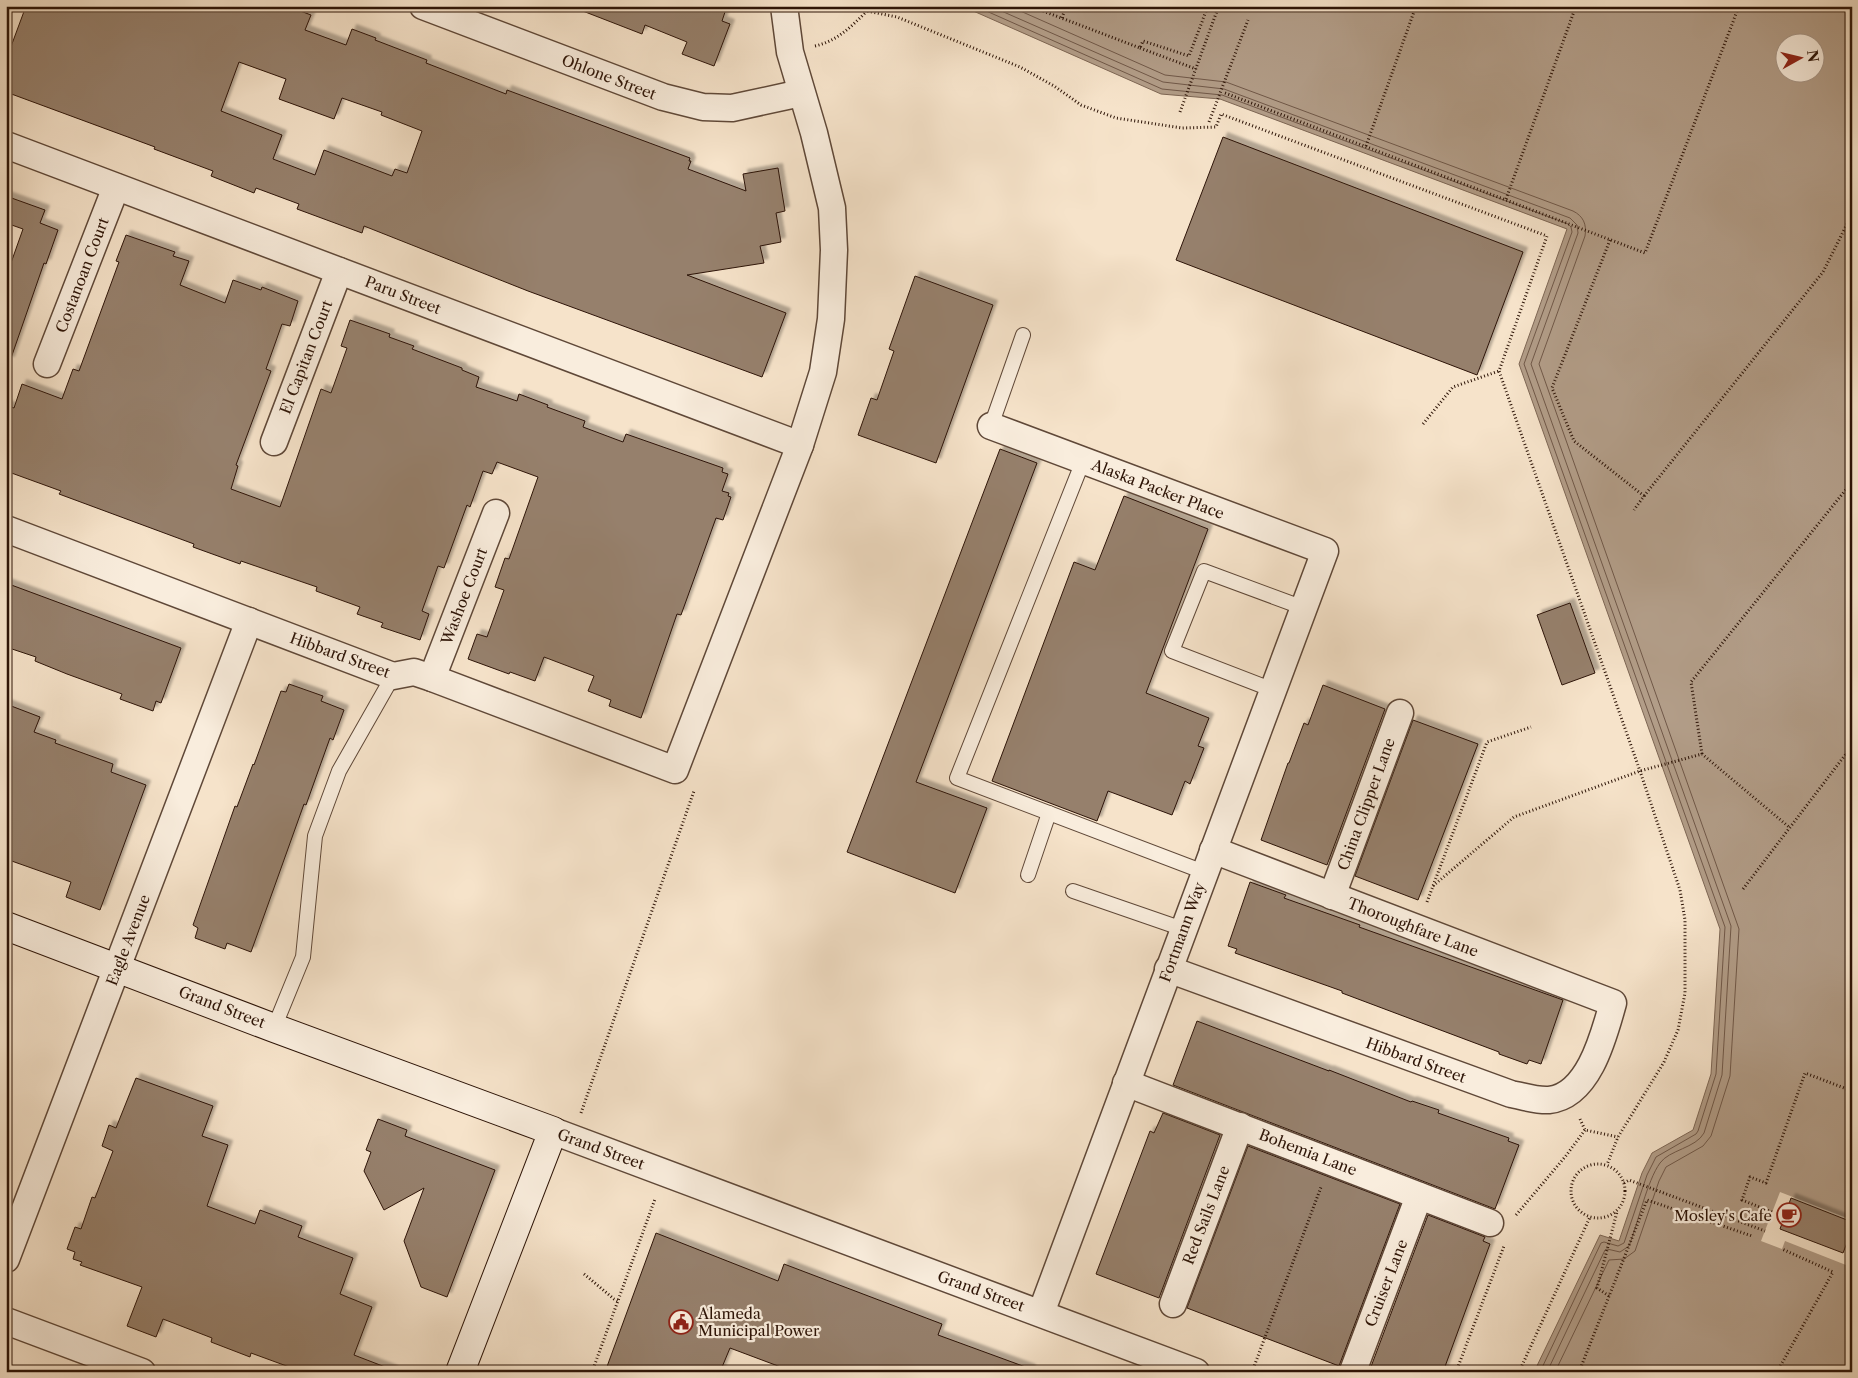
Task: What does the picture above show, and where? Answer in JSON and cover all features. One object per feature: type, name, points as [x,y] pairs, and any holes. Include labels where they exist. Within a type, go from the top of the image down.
[{"type":"street","name":"Ohlone Street","points":[[423,6],[663,98],[703,107],[732,108],[800,93]]},
{"type":"street","points":[[784,6],[790,52],[800,93],[814,133],[832,208],[834,250],[831,319],[822,372],[800,445]]},
{"type":"street","name":"Paru Street","points":[[6,145],[800,445]]},
{"type":"street","name":"Costanoan Court","points":[[47,364],[116,187]]},
{"type":"street","name":"El Capitan Court","points":[[274,442],[339,271]]},
{"type":"street","name":"Alaska Packer Place","points":[[991,426],[1325,551]]},
{"type":"street","name":"Hibbard Street","points":[[6,529],[392,676],[414,672],[675,770],[800,445]]},
{"type":"street","name":"Washoe Court","points":[[432,678],[496,513]]},
{"type":"street","name":"Fortmann Way","points":[[1041,1313],[1325,551]]},
{"type":"street","name":"Eagle Avenue","points":[[6,1258],[249,621]]},
{"type":"street","name":"China Clipper Lane","points":[[1332,896],[1400,713]]},
{"type":"street","name":"Thoroughfare Lane","points":[[1209,861],[1332,896],[1613,1003],[1604,1038],[1588,1072],[1568,1094]]},
{"type":"street","name":"Grand Street","points":[[6,926],[1196,1372]]},
{"type":"street","name":"Hibbard Street","points":[[1168,969],[1510,1094],[1548,1100],[1568,1094]]},
{"type":"street","name":"Bohemia Lane","points":[[1126,1083],[1490,1222]]},
{"type":"street","name":"Red Sails Lane","points":[[1173,1304],[1240,1126]]},
{"type":"street","points":[[461,1371],[552,1131]]},
{"type":"street","name":"Cruiser Lane","points":[[1353,1371],[1419,1196]]},
{"type":"street","points":[[6,1321],[142,1372]]},
{"type":"lane","points":[[991,426],[1023,334]]},
{"type":"lane","points":[[1083,461],[957,778],[1049,813],[1209,861]]},
{"type":"lane","points":[[1273,690],[1172,651],[1204,572],[1304,608]]},
{"type":"lane","points":[[274,1028],[303,957],[315,836],[339,772],[392,676]]},
{"type":"lane","points":[[1028,876],[1049,813]]},
{"type":"lane","points":[[1073,891],[1183,929]]},
{"type":"path","points":[[863,6],[866,11],[897,17],[1020,66],[1081,105],[1116,118],[1182,128],[1216,127],[1221,114],[1547,236],[1499,371],[1640,771],[1680,890],[1685,920],[1685,993],[1678,1030],[1664,1062],[1618,1137],[1607,1165]]},
{"type":"path","points":[[1030,6],[1196,69]]},
{"type":"path","points":[[1062,18],[1066,6]]},
{"type":"path","points":[[1140,48],[1143,41],[1189,56],[1208,6]]},
{"type":"path","points":[[1366,146],[1416,6]]},
{"type":"path","points":[[1506,200],[1576,6]]},
{"type":"path","points":[[1225,93],[1645,253],[1739,6]]},
{"type":"path","points":[[1180,112],[1218,8]]},
{"type":"path","points":[[810,48],[829,43],[852,27],[866,11]]},
{"type":"path","points":[[1209,122],[1248,20]]},
{"type":"path","points":[[1634,510],[1823,272],[1852,214]]},
{"type":"path","points":[[1610,240],[1552,388],[1574,441],[1644,496]]},
{"type":"path","points":[[1422,424],[1452,387],[1499,371]]},
{"type":"path","points":[[1789,828],[1702,754],[1691,682],[1852,482]]},
{"type":"path","points":[[1417,928],[1487,742],[1531,727]]},
{"type":"path","points":[[1743,889],[1852,746]]},
{"type":"path","points":[[1846,753],[1852,757]]},
{"type":"path","points":[[1433,886],[1514,817],[1640,771],[1702,754]]},
{"type":"path","points":[[1772,1212],[1742,1200],[1750,1177],[1766,1183],[1805,1073],[1852,1091]]},
{"type":"path","points":[[1568,1094],[1584,1130]]},
{"type":"path","points":[[1584,1130],[1618,1137]]},
{"type":"path","points":[[1516,1215],[1584,1130]]},
{"type":"path","points":[[1252,1372],[1331,1161]]},
{"type":"path","points":[[1609,1296],[1597,1288],[1617,1211],[1622,1204],[1624,1183],[1618,1172],[1607,1165],[1597,1164],[1581,1171],[1572,1186],[1574,1203],[1590,1217],[1601,1218],[1617,1211]]},
{"type":"path","points":[[592,1372],[665,1173]]},
{"type":"path","points":[[1624,1183],[1629,1180],[1765,1231]]},
{"type":"path","points":[[1579,1372],[1647,1200],[1752,1236]]},
{"type":"path","points":[[1519,1372],[1590,1217]]},
{"type":"path","points":[[1456,1372],[1505,1243]]},
{"type":"path","points":[[1778,1372],[1833,1272],[1782,1249]]},
{"type":"path","points":[[584,1274],[614,1300],[618,1301]]},
{"type":"water","points":[[962,6],[1852,6],[1852,1372],[1534,1372],[1600,1235],[1619,1241],[1642,1173],[1652,1153],[1693,1130],[1711,1074],[1720,929],[1519,364],[1567,229],[1220,99],[1161,94]]},
{"type":"pier","points":[[1780,1192],[1852,1220],[1852,1251],[1846,1265],[1785,1241],[1782,1249],[1761,1241]]},
{"type":"building","points":[[26,6],[287,6],[311,15],[305,30],[346,45],[352,29],[427,60],[426,63],[506,94],[507,90],[690,158],[689,161],[691,161],[688,169],[746,191],[743,174],[778,168],[785,211],[776,213],[781,242],[760,246],[764,263],[687,275],[786,313],[762,377],[528,291],[364,226],[362,233],[297,209],[299,204],[256,188],[254,193],[211,176],[213,171],[154,149],[155,147],[6,92],[6,60]],"holes":[[[239,62],[286,79],[279,99],[334,119],[342,98],[382,112],[381,115],[422,131],[407,173],[395,169],[392,176],[324,150],[315,175],[273,159],[282,135],[221,111]]]},
{"type":"building","points":[[576,6],[727,6],[722,21],[730,24],[714,66],[682,54],[687,42],[645,25],[642,34],[575,8]]},
{"type":"building","points":[[1223,137],[1523,252],[1477,375],[1176,260]]},
{"type":"building","points":[[6,196],[45,210],[40,223],[58,230],[46,264],[44,263],[10,361],[6,360],[6,277],[23,229],[6,223]]},
{"type":"building","points":[[126,235],[175,252],[173,256],[189,261],[180,285],[225,303],[233,280],[261,290],[262,287],[298,301],[290,326],[282,324],[266,369],[271,371],[236,465],[238,466],[231,489],[280,507],[321,389],[331,393],[347,348],[341,346],[350,320],[390,334],[389,337],[414,346],[412,349],[462,368],[462,370],[479,377],[476,387],[517,401],[519,394],[585,421],[583,427],[623,442],[626,434],[723,468],[722,472],[728,474],[722,491],[729,493],[728,496],[731,497],[723,520],[716,518],[681,615],[677,614],[641,718],[609,706],[611,700],[588,691],[594,676],[544,657],[535,681],[468,659],[477,634],[487,637],[504,590],[495,587],[505,558],[509,559],[538,477],[497,462],[492,474],[483,471],[470,507],[467,505],[444,568],[438,566],[422,611],[429,614],[420,640],[381,627],[383,623],[357,614],[360,607],[316,591],[317,587],[241,561],[240,564],[193,547],[194,544],[59,494],[61,491],[6,471],[6,405],[14,408],[22,384],[62,399],[73,369],[79,371],[119,262],[116,261]]},
{"type":"building","points":[[915,276],[993,305],[936,463],[858,435],[871,398],[877,400],[894,351],[889,349]]},
{"type":"building","points":[[1000,449],[1037,463],[916,782],[987,808],[955,893],[847,852]]},
{"type":"building","points":[[1124,496],[1208,529],[1146,693],[1209,718],[1198,746],[1204,748],[1190,784],[1185,781],[1172,815],[1108,791],[1097,821],[992,781],[1074,562],[1095,570]]},
{"type":"building","points":[[6,583],[181,648],[161,703],[156,701],[153,711],[120,699],[122,694],[67,674],[35,661],[36,657],[6,647]]},
{"type":"building","points":[[1570,603],[1595,673],[1562,685],[1537,615]]},
{"type":"building","points":[[289,684],[323,696],[321,701],[344,710],[333,740],[330,738],[306,805],[304,804],[251,952],[227,943],[225,949],[195,938],[198,928],[193,925],[235,806],[237,807],[254,765],[281,691],[286,692]]},
{"type":"building","points":[[1323,685],[1385,709],[1327,865],[1261,840],[1304,723],[1308,725]]},
{"type":"building","points":[[6,704],[40,717],[34,732],[56,740],[55,743],[113,764],[111,772],[146,785],[100,910],[66,897],[71,882],[6,859]]},
{"type":"building","points":[[1413,720],[1478,744],[1418,900],[1355,876]]},
{"type":"building","points":[[1250,882],[1286,895],[1284,898],[1360,925],[1359,927],[1563,1000],[1541,1064],[1529,1060],[1527,1064],[1499,1054],[1499,1052],[1342,993],[1342,991],[1235,953],[1237,949],[1228,946]]},
{"type":"building","points":[[1197,1021],[1411,1102],[1439,1110],[1438,1113],[1509,1138],[1508,1141],[1519,1145],[1495,1209],[1173,1085]]},
{"type":"building","points":[[136,1078],[213,1106],[202,1136],[228,1145],[207,1206],[255,1224],[260,1210],[302,1226],[298,1237],[353,1258],[340,1294],[372,1307],[354,1355],[393,1370],[393,1372],[303,1372],[251,1353],[250,1357],[211,1342],[212,1338],[163,1319],[156,1337],[127,1326],[142,1287],[80,1265],[82,1262],[73,1259],[75,1252],[67,1249],[75,1227],[81,1229],[92,1197],[95,1198],[113,1151],[102,1146],[109,1125],[116,1128]]},
{"type":"building","points":[[1163,1113],[1220,1135],[1159,1298],[1096,1274],[1150,1131],[1154,1133]]},
{"type":"building","points":[[378,1119],[407,1130],[405,1136],[495,1170],[447,1297],[421,1287],[404,1241],[424,1188],[384,1210],[364,1171],[371,1152],[366,1150]]},
{"type":"building","points":[[1248,1146],[1400,1204],[1339,1366],[1187,1308]]},
{"type":"building","points":[[1791,1198],[1852,1222],[1852,1230],[1843,1253],[1780,1229]]},
{"type":"building","points":[[1428,1215],[1485,1237],[1483,1241],[1490,1244],[1443,1372],[1369,1372]]},
{"type":"building","points":[[656,1233],[778,1281],[784,1264],[942,1324],[938,1335],[1031,1369],[1031,1372],[794,1372],[730,1348],[720,1372],[605,1372]]},
{"type":"place","name":"Mosley's Cafe","points":[[1789,1215]]},
{"type":"place","name":"Alameda Municipal Power","points":[[681,1322]]}]
